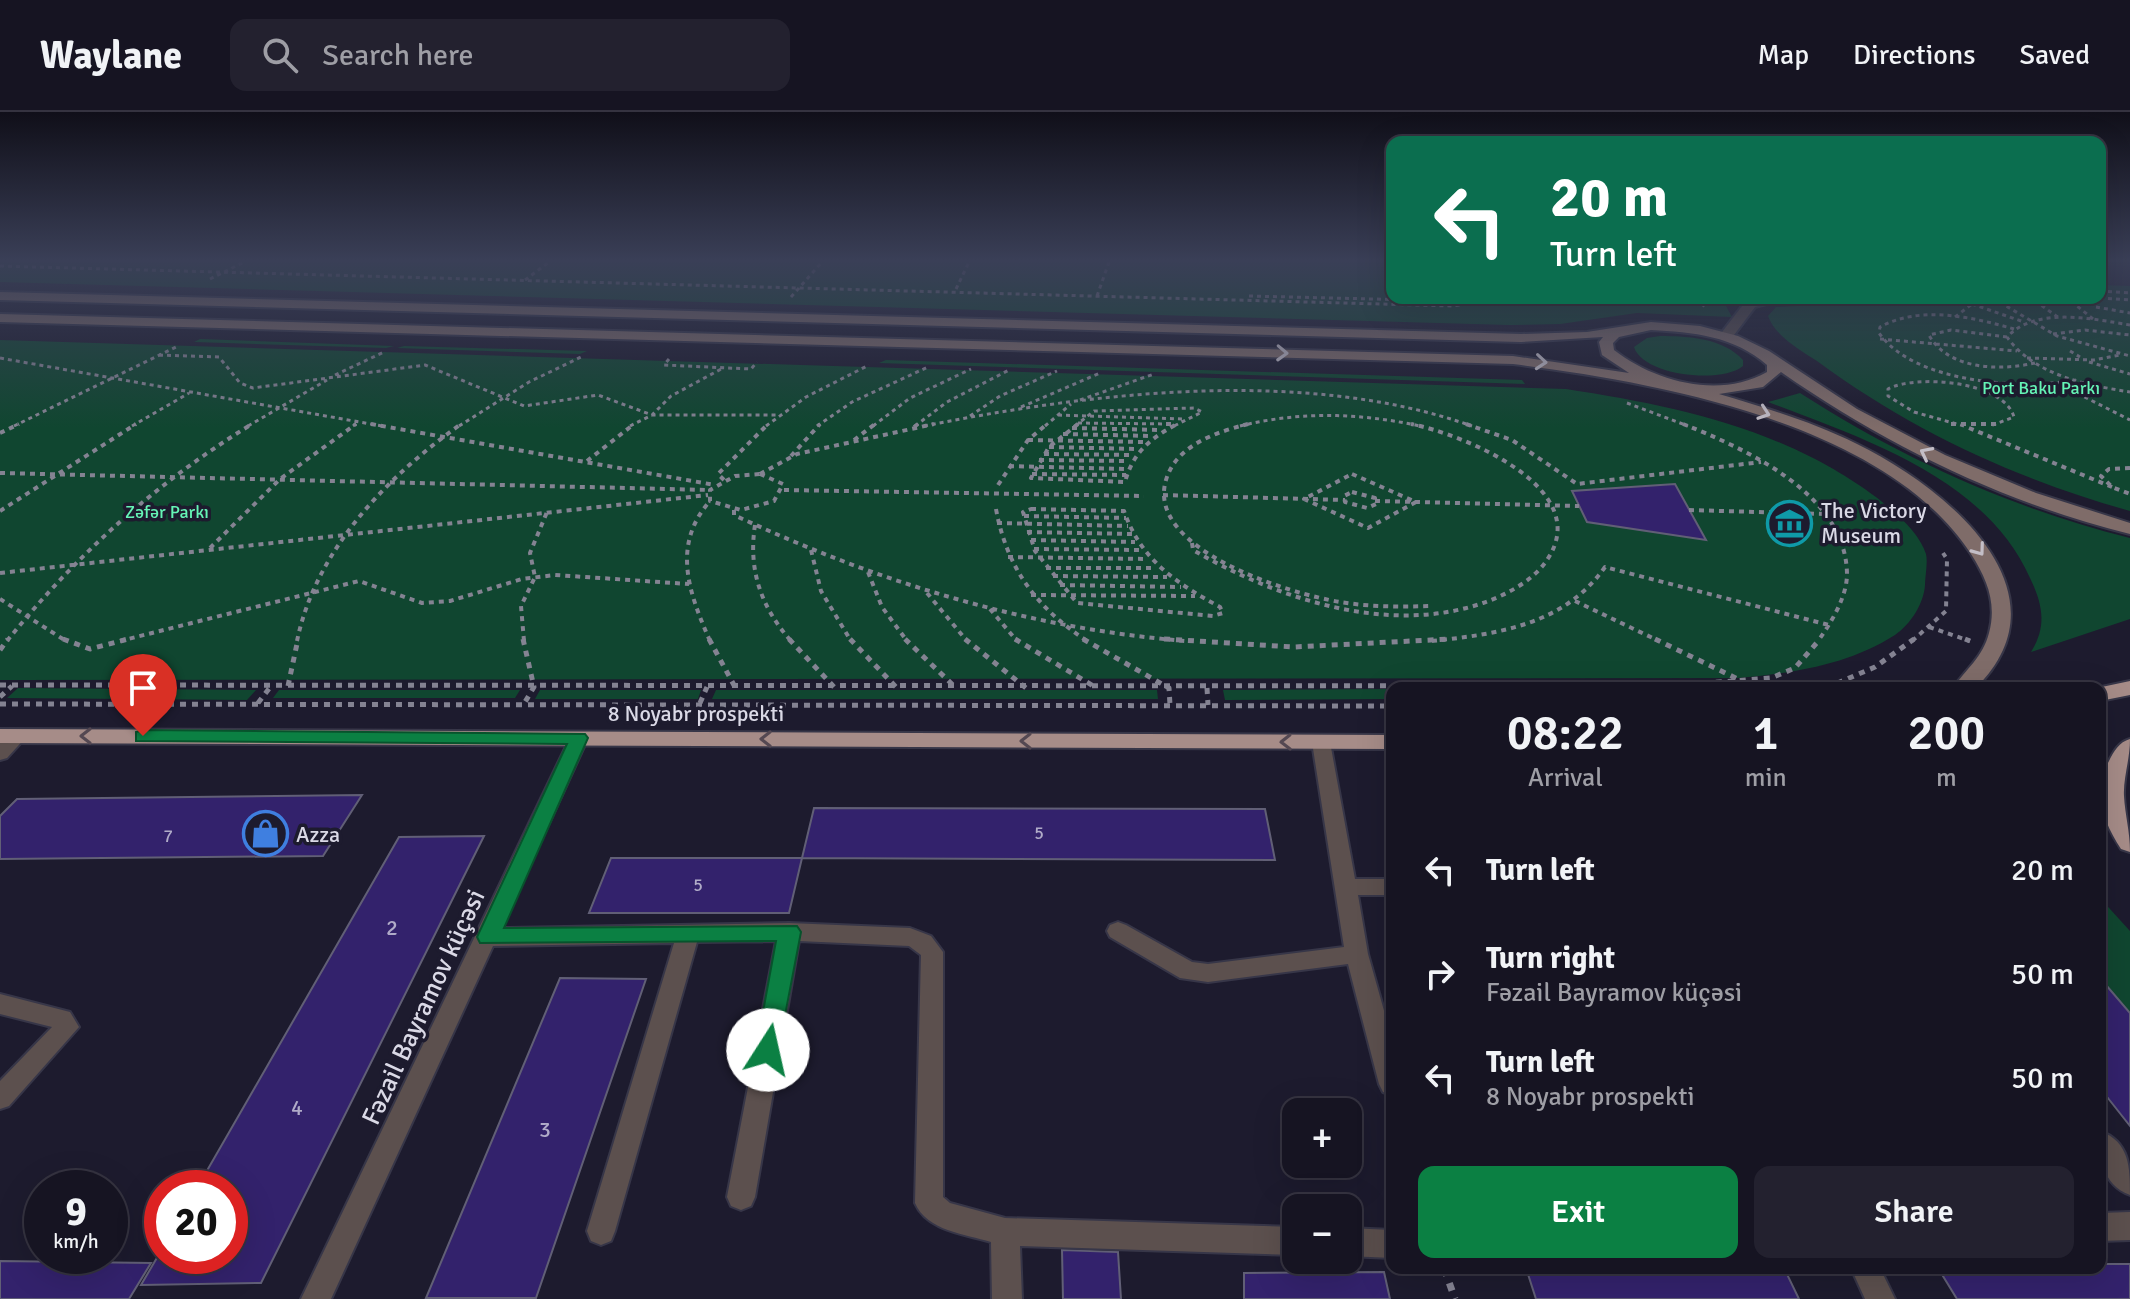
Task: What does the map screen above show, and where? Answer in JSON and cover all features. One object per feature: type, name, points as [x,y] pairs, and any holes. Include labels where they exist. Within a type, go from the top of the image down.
[{"type":"highway","points":[[2106,693],[2130,688]]},
{"type":"highway","name":"8 Noyabr prospekti","points":[[9,736],[1386,742]]},
{"type":"highway","points":[[2130,747],[2114,770],[2111,792],[2112,811],[2130,843]]},
{"type":"main road","points":[[775,317],[1521,338],[1587,336],[1630,329],[1675,327],[1726,336],[1764,354],[1846,410],[1957,469],[2011,493],[2130,529]]},
{"type":"main road","points":[[0,318],[1513,360],[1609,370],[1692,387],[1746,388],[1765,382],[1774,374],[1774,364],[1764,354]]},
{"type":"main road","points":[[1630,329],[1614,334],[1606,342],[1607,352],[1627,368],[1819,433],[1888,467],[1923,491],[1964,529],[1989,563],[2000,589],[2003,633],[1996,650],[1969,682]]},
{"type":"street","points":[[1726,336],[1741,317]]},
{"type":"lane","points":[[0,754],[9,736]]},
{"type":"lane","name":"Fəzail Bayramov küçəsi","points":[[316,1299],[579,738]]},
{"type":"lane","points":[[1321,742],[1357,954],[1386,1062]]},
{"type":"lane","points":[[1346,887],[1386,887]]},
{"type":"lane","points":[[1118,931],[1188,971],[1198,972],[1357,954]]},
{"type":"lane","points":[[488,937],[789,932],[910,937],[923,942],[932,952],[929,1203],[942,1214],[1005,1232],[1282,1241]]},
{"type":"lane","points":[[741,1197],[789,932]]},
{"type":"lane","points":[[601,1231],[688,934]]},
{"type":"lane","points":[[0,1004],[62,1019],[67,1027],[0,1098]]},
{"type":"lane","points":[[2106,1151],[2130,1182]]},
{"type":"lane","points":[[2106,1227],[2130,1226]]},
{"type":"lane","points":[[1005,1232],[1007,1299]]},
{"type":"lane","points":[[1362,1243],[1386,1244]]},
{"type":"lane","points":[[1868,1274],[1880,1299]]},
{"type":"path","points":[[2011,317],[2025,322],[2094,320],[2126,329]]},
{"type":"path","points":[[2027,317],[2053,334],[2130,357]]},
{"type":"path","points":[[2091,317],[2094,320]]},
{"type":"path","points":[[1880,339],[1880,327],[1892,320],[1956,318],[2014,329]]},
{"type":"path","points":[[2007,337],[2025,322]]},
{"type":"path","points":[[2053,334],[2126,329]]},
{"type":"path","points":[[2036,363],[2017,368],[1978,365],[1950,357],[1933,345],[1929,335],[1945,330],[2007,337],[2018,351],[2036,363],[2076,380],[2130,394]]},
{"type":"path","points":[[1880,339],[2018,351]]},
{"type":"path","points":[[1880,339],[1900,354],[1953,375],[2021,385],[2062,385],[2076,380]]},
{"type":"path","points":[[0,433],[183,344]]},
{"type":"path","points":[[0,650],[70,565],[118,519],[170,477],[274,407],[390,350]]},
{"type":"path","points":[[2070,351],[2085,360],[2121,354]]},
{"type":"path","points":[[159,355],[219,357],[240,383],[248,388],[425,365],[500,398],[532,405],[598,395],[652,415],[777,415]]},
{"type":"path","points":[[288,686],[292,651],[311,592],[344,534],[389,482],[442,437],[500,398],[582,356]]},
{"type":"path","points":[[0,358],[715,485]]},
{"type":"path","points":[[2026,358],[2085,360],[2130,374]]},
{"type":"path","points":[[724,480],[718,474],[729,460],[777,415],[877,362]]},
{"type":"path","points":[[791,457],[801,443],[838,412],[928,367]]},
{"type":"path","points":[[587,462],[624,429],[652,415],[671,396],[724,368]]},
{"type":"path","points":[[852,442],[910,398],[972,368]]},
{"type":"path","points":[[913,428],[947,402],[1009,370]]},
{"type":"path","points":[[969,417],[1000,396],[1058,371]]},
{"type":"path","points":[[1020,409],[1049,392],[1101,372]]},
{"type":"path","points":[[998,485],[1028,440],[1056,415],[1073,403],[1154,373]]},
{"type":"path","points":[[1953,375],[1954,384]]},
{"type":"path","points":[[1962,425],[1994,426],[2014,417],[2003,402],[1954,384],[1903,381],[1888,389],[1888,396],[1911,412],[1962,425],[2130,494]]},
{"type":"path","points":[[2062,385],[2130,420]]},
{"type":"path","points":[[0,511],[52,474],[191,392]]},
{"type":"path","points":[[760,474],[766,466],[791,457],[969,417],[1073,403],[1246,393],[1362,400],[1417,408],[1509,438],[1538,454],[1577,484],[1762,462]]},
{"type":"path","points":[[1575,601],[1743,681],[1787,674],[1829,625],[1841,605],[1848,568],[1844,547],[1826,514],[1789,480],[1762,462],[1703,431],[1619,400]]},
{"type":"path","points":[[1099,410],[1201,410],[1146,442],[1129,461],[1126,475],[1032,474],[1055,440],[1084,417],[1099,410]]},
{"type":"path","points":[[1056,415],[1185,419]]},
{"type":"path","points":[[1192,543],[1193,550],[1239,578],[1303,600],[1369,611],[1438,612],[1492,599],[1532,578],[1554,549],[1557,534],[1551,505],[1529,478],[1471,444],[1397,422],[1332,416],[1270,419],[1208,438],[1192,447],[1170,469],[1163,495],[1173,524],[1192,543],[1246,576],[1304,596],[1369,606],[1432,606]]},
{"type":"path","points":[[209,549],[280,479],[358,422]]},
{"type":"path","points":[[1077,423],[1173,424]]},
{"type":"path","points":[[1070,428],[1163,430]]},
{"type":"path","points":[[1062,434],[1154,436]]},
{"type":"path","points":[[1028,440],[1146,442]]},
{"type":"path","points":[[1049,447],[1139,449]]},
{"type":"path","points":[[1044,454],[1134,455]]},
{"type":"path","points":[[1039,460],[1129,461]]},
{"type":"path","points":[[1009,466],[1127,469]]},
{"type":"path","points":[[2112,487],[2105,481],[2103,472],[2130,468]]},
{"type":"path","points":[[0,473],[389,482],[710,495],[734,510],[761,507],[780,496],[784,490]]},
{"type":"path","points":[[736,687],[700,626],[689,584],[692,528],[698,509],[715,485],[724,480],[760,474],[778,479],[784,490]]},
{"type":"path","points":[[1304,499],[1352,474],[1416,502]]},
{"type":"path","points":[[784,490],[1144,496]]},
{"type":"path","points":[[1345,500],[1344,496],[1352,492],[1365,493],[1375,501],[1579,506]]},
{"type":"path","points":[[0,573],[710,495]]},
{"type":"path","points":[[1163,495],[1345,500],[1355,507],[1367,508],[1375,501]]},
{"type":"path","points":[[1304,499],[1368,528],[1416,502]]},
{"type":"path","points":[[996,509],[997,523],[1008,557],[1031,595],[1060,623],[1112,658],[1169,688]]},
{"type":"path","points":[[1031,509],[1124,511],[1135,542],[1148,559],[1182,587],[1220,607],[1223,613],[1213,616],[1077,603],[1039,558],[1025,524],[1024,511],[1031,509]]},
{"type":"path","points":[[734,510],[734,515],[811,550],[927,593],[1060,623],[1228,644],[1328,647],[1399,644],[1519,627],[1575,601],[1605,567],[1829,625]]},
{"type":"path","points":[[1689,510],[1826,514]]},
{"type":"path","points":[[525,703],[534,687],[521,630],[521,606],[535,577],[530,553],[547,512]]},
{"type":"path","points":[[997,523],[1128,526]]},
{"type":"path","points":[[755,525],[751,555],[761,596],[789,643],[834,688]]},
{"type":"path","points":[[1027,532],[1132,534]]},
{"type":"path","points":[[1031,540],[1135,542]]},
{"type":"path","points":[[1848,682],[1912,644],[1946,611],[1947,559],[1939,548]]},
{"type":"path","points":[[1034,549],[1141,550]]},
{"type":"path","points":[[811,550],[821,597],[836,623],[897,688]]},
{"type":"path","points":[[1008,557],[1148,559]]},
{"type":"path","points":[[1045,567],[1157,568]]},
{"type":"path","points":[[868,572],[878,599],[904,640],[957,688]]},
{"type":"path","points":[[0,599],[70,644],[90,649],[113,646],[311,592],[366,581],[412,600],[435,603],[535,577],[585,576],[689,584]]},
{"type":"path","points":[[1052,576],[1168,577]]},
{"type":"path","points":[[1060,585],[1182,587]]},
{"type":"path","points":[[927,593],[962,637],[1026,689]]},
{"type":"path","points":[[1031,595],[1200,596]]},
{"type":"path","points":[[990,609],[994,618],[1022,643],[1099,689]]},
{"type":"path","points":[[1929,627],[1996,650]]},
{"type":"path","points":[[0,685],[1386,688]]},
{"type":"path","points":[[0,697],[12,685]]},
{"type":"path","points":[[257,704],[271,686]]},
{"type":"path","points":[[700,703],[707,687]]},
{"type":"path","points":[[1169,688],[1170,705]]},
{"type":"path","points":[[1207,688],[1208,705]]},
{"type":"path","points":[[0,704],[1386,706]]},
{"type":"path","points":[[1446,1274],[1455,1299]]},
{"type":"green space","points":[[1243,317],[1606,317],[1560,324]]},
{"type":"green space","name":"Port Baku Parkı","points":[[1769,317],[2130,317],[2130,511],[2046,484],[1928,431],[1796,347]]},
{"type":"green space","points":[[1660,336],[1715,343],[1735,353],[1743,360],[1743,366],[1718,375],[1667,371],[1640,357],[1634,347],[1647,338]]},
{"type":"green space","points":[[200,339],[394,346],[194,342]]},
{"type":"green space","name":"Zəfər Parkı","points":[[0,340],[1566,389],[1691,413],[1782,443],[1825,464],[1877,498],[1908,525],[1926,554],[1925,585],[1922,599],[1911,619],[1895,635],[1877,645],[1820,666],[1738,678],[0,680]]},
{"type":"green space","points":[[397,348],[587,351],[580,354]]},
{"type":"green space","points":[[886,360],[1522,380],[1525,384],[879,363]]},
{"type":"green space","points":[[1800,393],[1878,439],[1959,479],[2043,512],[2130,538],[2130,619],[2031,652],[2041,624],[2038,597],[2010,543],[1984,513],[1918,466],[1881,447],[1768,402]]},
{"type":"green space","points":[[18,688],[256,690],[247,700],[7,698]]},
{"type":"green space","points":[[1386,689],[1386,699],[1225,700],[1223,690]]},
{"type":"green space","points":[[279,690],[520,690],[515,698],[273,698]]},
{"type":"green space","points":[[540,690],[701,690],[698,699],[535,699]]},
{"type":"green space","points":[[716,690],[1157,690],[1158,699],[712,699]]},
{"type":"green space","points":[[2106,905],[2130,931],[2130,1013],[2106,985]]},
{"type":"building","points":[[1675,484],[1706,540],[1587,522],[1572,491]]},
{"type":"building","points":[[362,795],[323,856],[0,859],[0,816],[17,799]]},
{"type":"building","points":[[814,808],[1265,809],[1275,860],[802,858]]},
{"type":"building","points":[[484,836],[261,1283],[141,1285],[147,1274],[248,1274],[248,1170],[207,1170],[399,837]]},
{"type":"building","points":[[611,858],[802,858],[789,913],[589,913]]},
{"type":"building","points":[[560,978],[646,979],[536,1298],[426,1298]]},
{"type":"building","points":[[2106,985],[2130,1013],[2130,1126],[2106,1096]]},
{"type":"building","points":[[1062,1250],[1118,1252],[1121,1299],[1063,1299]]},
{"type":"building","points":[[0,1261],[24,1261],[24,1274],[128,1274],[128,1263],[144,1263],[144,1274],[129,1299],[0,1299]]},
{"type":"building","points":[[2106,1264],[2130,1264],[2130,1299],[1957,1299],[1942,1274],[2106,1274]]},
{"type":"building","points":[[1384,1272],[1390,1299],[1244,1299],[1244,1273]]},
{"type":"building","points":[[1528,1274],[1787,1274],[1799,1299],[1536,1299]]},
{"type":"place","name":"The Victory Museum","points":[[1790,523]]},
{"type":"place","name":"Azza","points":[[265,834]]},
{"type":"route","points":[[143,736],[579,738],[488,937],[789,932],[768,1050]]}]
